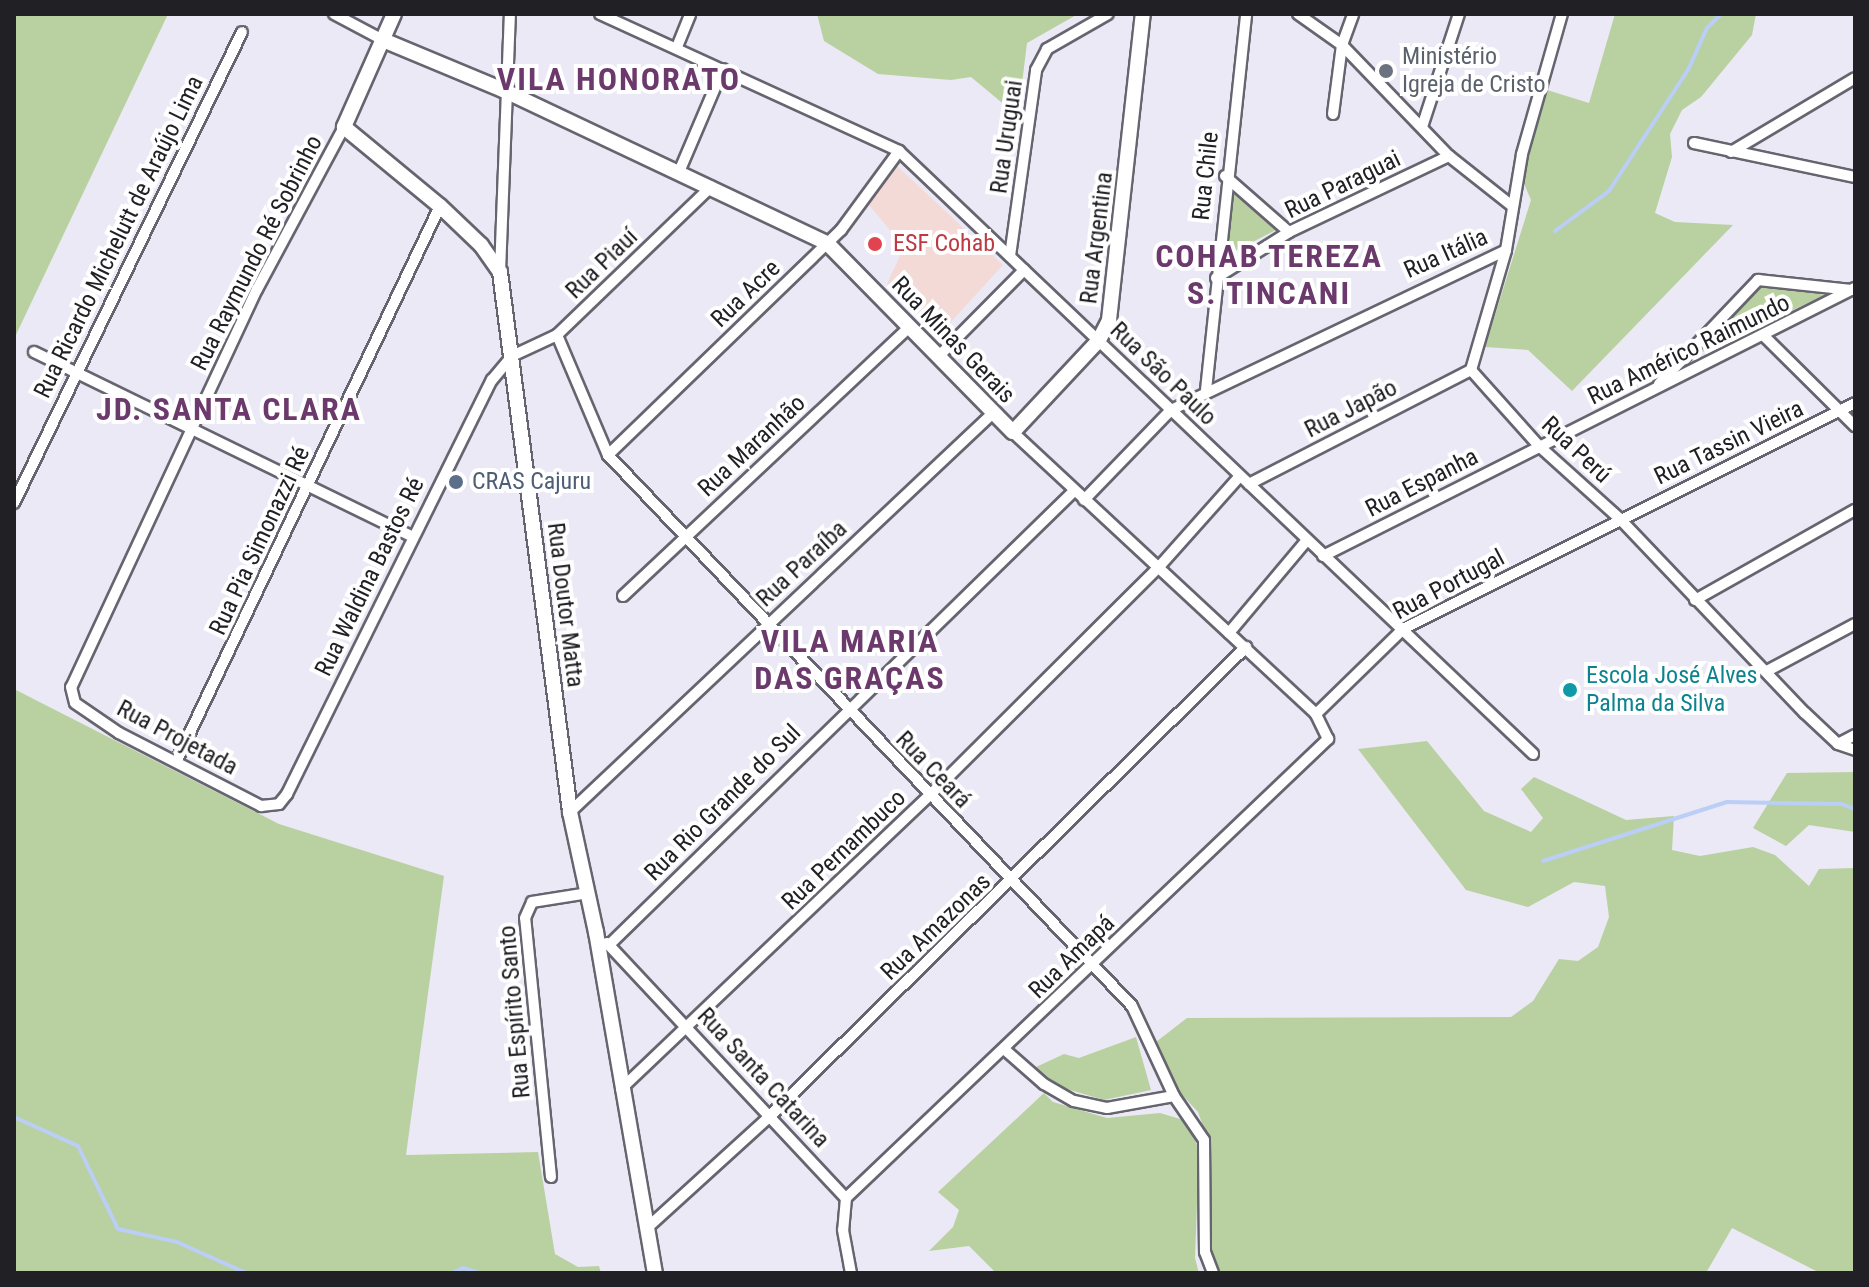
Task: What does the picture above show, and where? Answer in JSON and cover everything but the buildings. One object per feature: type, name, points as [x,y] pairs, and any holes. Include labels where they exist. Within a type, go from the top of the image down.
[{"type":"street","name":"Rua Minas Gerais","points":[[334,14],[383,40],[503,90],[827,243],[993,413],[1316,714],[1326,726],[1326,745]]},
{"type":"street","points":[[344,127],[394,14]]},
{"type":"street","points":[[500,272],[503,90],[510,14]]},
{"type":"street","name":"Rua São Paulo","points":[[600,14],[899,151],[1533,754]]},
{"type":"street","points":[[677,47],[690,14]]},
{"type":"street","name":"Rua Uruguai","points":[[1010,256],[1036,70],[1047,49],[1108,14]]},
{"type":"street","name":"Rua Argentina","points":[[1013,432],[1099,340],[1114,294],[1143,14]]},
{"type":"street","name":"Rua Chile","points":[[1206,390],[1225,176],[1246,14]]},
{"type":"street","points":[[1298,14],[1342,45],[1449,156],[1512,206]]},
{"type":"street","points":[[1333,114],[1342,45],[1353,14]]},
{"type":"street","points":[[1422,127],[1459,14]]},
{"type":"street","points":[[1471,370],[1506,250],[1512,206],[1562,14]]},
{"type":"street","name":"Rua Ricardo Michelutt de Araújo Lima","points":[[14,503],[242,32]]},
{"type":"street","points":[[679,172],[723,69]]},
{"type":"street","points":[[1731,152],[1855,78]]},
{"type":"street","name":"Rua Doutor Matta","points":[[344,127],[440,206],[481,245],[500,272],[570,812],[596,932],[655,1273]]},
{"type":"street","name":"Rua Raymundo Ré Sobrinho","points":[[75,703],[71,696],[75,672],[257,289],[344,127]]},
{"type":"street","points":[[1694,143],[1855,177]]},
{"type":"street","name":"Rua Acre","points":[[608,455],[827,243],[899,151]]},
{"type":"street","name":"Rua Paraguai","points":[[1216,278],[1289,232],[1449,156]]},
{"type":"street","points":[[1225,176],[1289,232]]},
{"type":"street","name":"Rua Piauí","points":[[512,356],[557,335],[711,187]]},
{"type":"street","name":"Rua Pia Simonazzi Ré","points":[[176,762],[440,206]]},
{"type":"street","name":"Rua Itália","points":[[1084,500],[1171,410],[1206,390],[1506,250]]},
{"type":"street","points":[[939,356],[1024,270]]},
{"type":"street","points":[[1655,388],[1758,280],[1853,289]]},
{"type":"street","name":"Rua Américo Raimundo","points":[[1539,446],[1765,337],[1853,289]]},
{"type":"street","name":"Rua Maranhão","points":[[623,596],[909,327]]},
{"type":"street","name":"Rua Ceará","points":[[557,335],[608,455],[682,538],[1132,1006],[1174,1096],[1204,1140],[1205,1252],[1213,1273]]},
{"type":"street","points":[[1765,337],[1855,426]]},
{"type":"street","points":[[34,352],[410,535]]},
{"type":"street","name":"Rua Waldina Bastos Ré","points":[[261,806],[279,804],[287,794],[410,535],[480,398],[512,356]]},
{"type":"street","name":"Rua Perú","points":[[1471,370],[1539,446],[1620,519],[1654,560],[1838,744]]},
{"type":"street","name":"Rua Japão","points":[[1249,484],[1471,370]]},
{"type":"street","name":"Rua Tassin Vieira","points":[[1620,519],[1855,403]]},
{"type":"street","name":"Rua Paraíba","points":[[570,812],[993,413]]},
{"type":"street","name":"Rua Espanha","points":[[1323,556],[1539,446]]},
{"type":"street","points":[[1158,568],[1240,476]]},
{"type":"street","name":"Rua Rio Grande do Sul","points":[[609,945],[845,709],[1074,491]]},
{"type":"street","points":[[1695,600],[1855,510]]},
{"type":"street","name":"Rua Portugal","points":[[1316,714],[1403,629],[1620,519]]},
{"type":"street","points":[[1229,633],[1307,540]]},
{"type":"street","name":"Rua Pernambuco","points":[[621,1089],[690,1028],[1158,568]]},
{"type":"street","points":[[1767,671],[1855,624]]},
{"type":"street","name":"Rua Amazonas","points":[[647,1228],[771,1115],[1246,647]]},
{"type":"street","name":"Rua Projetada","points":[[75,703],[176,762],[261,806]]},
{"type":"street","points":[[1838,744],[1855,735]]},
{"type":"street","points":[[1838,744],[1855,750]]},
{"type":"street","name":"Rua Amapá","points":[[846,1198],[1326,745]]},
{"type":"street","name":"Rua Espírito Santo","points":[[551,1177],[525,918],[532,902],[588,893]]},
{"type":"street","name":"Rua Santa Catarina","points":[[596,932],[690,1028],[846,1198]]},
{"type":"street","points":[[1004,1049],[1044,1084],[1074,1101],[1107,1108],[1174,1096]]},
{"type":"street","points":[[846,1198],[843,1230],[851,1273]]},
{"type":"shaded area","points":[[895,164],[1003,265],[939,335],[887,284],[904,247],[869,205]]},
{"type":"green space","points":[[14,14],[168,14],[14,339]]},
{"type":"green space","points":[[817,14],[1078,14],[1027,43],[1018,116],[971,77],[951,80],[878,74],[824,41]]},
{"type":"green space","points":[[1615,14],[1756,14],[1752,35],[1701,97],[1682,110],[1670,134],[1672,157],[1655,213],[1675,222],[1733,225],[1572,391],[1528,350],[1485,347],[1531,200],[1522,179],[1547,90],[1589,103]]},
{"type":"green space","points":[[1228,189],[1276,230],[1231,253],[1223,247]]},
{"type":"green space","points":[[1763,282],[1825,295],[1698,354],[1697,344]]},
{"type":"green space","points":[[14,689],[279,824],[444,876],[406,1155],[538,1152],[555,1254],[578,1267],[599,1266],[601,1273],[14,1273]]},
{"type":"green space","points":[[1427,741],[1484,811],[1531,832],[1543,818],[1521,789],[1534,777],[1626,820],[1674,816],[1672,850],[1700,856],[1753,847],[1775,855],[1809,886],[1819,869],[1855,868],[1855,1273],[1820,1273],[1732,1228],[1706,1273],[1218,1273],[1207,1256],[1211,1148],[1198,1112],[1172,1084],[1156,1042],[1187,1018],[1511,1017],[1533,1001],[1559,959],[1578,961],[1598,947],[1609,917],[1605,886],[1574,882],[1528,907],[1466,890],[1358,749]]},
{"type":"green space","points":[[1855,772],[1855,832],[1809,825],[1786,846],[1753,828],[1787,773]]},
{"type":"green space","points":[[1136,1037],[1151,1090],[1104,1100],[1060,1087],[1036,1067],[1064,1054],[1079,1058]]},
{"type":"green space","points":[[1044,1093],[1053,1102],[1107,1118],[1160,1113],[1187,1121],[1199,1150],[1195,1258],[1199,1273],[996,1273],[969,1246],[929,1251],[953,1227],[959,1210],[938,1192]]},
{"type":"waterway","points":[[1555,231],[1609,191],[1688,70],[1707,28],[1721,14]]},
{"type":"waterway","points":[[1543,861],[1727,802],[1842,804],[1855,809]]},
{"type":"waterway","points":[[14,1117],[78,1146],[118,1229],[177,1242],[246,1273]]},
{"type":"waterway","points":[[452,1273],[463,1268],[479,1273]]},
{"type":"place","name":"Ministério Igreja de Cristo","points":[[1386,71]]},
{"type":"place","name":"ESF Cohab","points":[[875,244]]},
{"type":"place","name":"CRAS Cajuru","points":[[456,482]]},
{"type":"place","name":"Escola José Alves Palma da Silva","points":[[1570,690]]},
{"type":"district","name":"VILA HONORATO","points":[[619,79]]},
{"type":"district","name":"COHAB TEREZA S. TINCANI","points":[[1269,276]]},
{"type":"district","name":"JD. SANTA CLARA","points":[[229,409]]},
{"type":"district","name":"VILA MARIA DAS GRAÇAS","points":[[850,660]]}]
